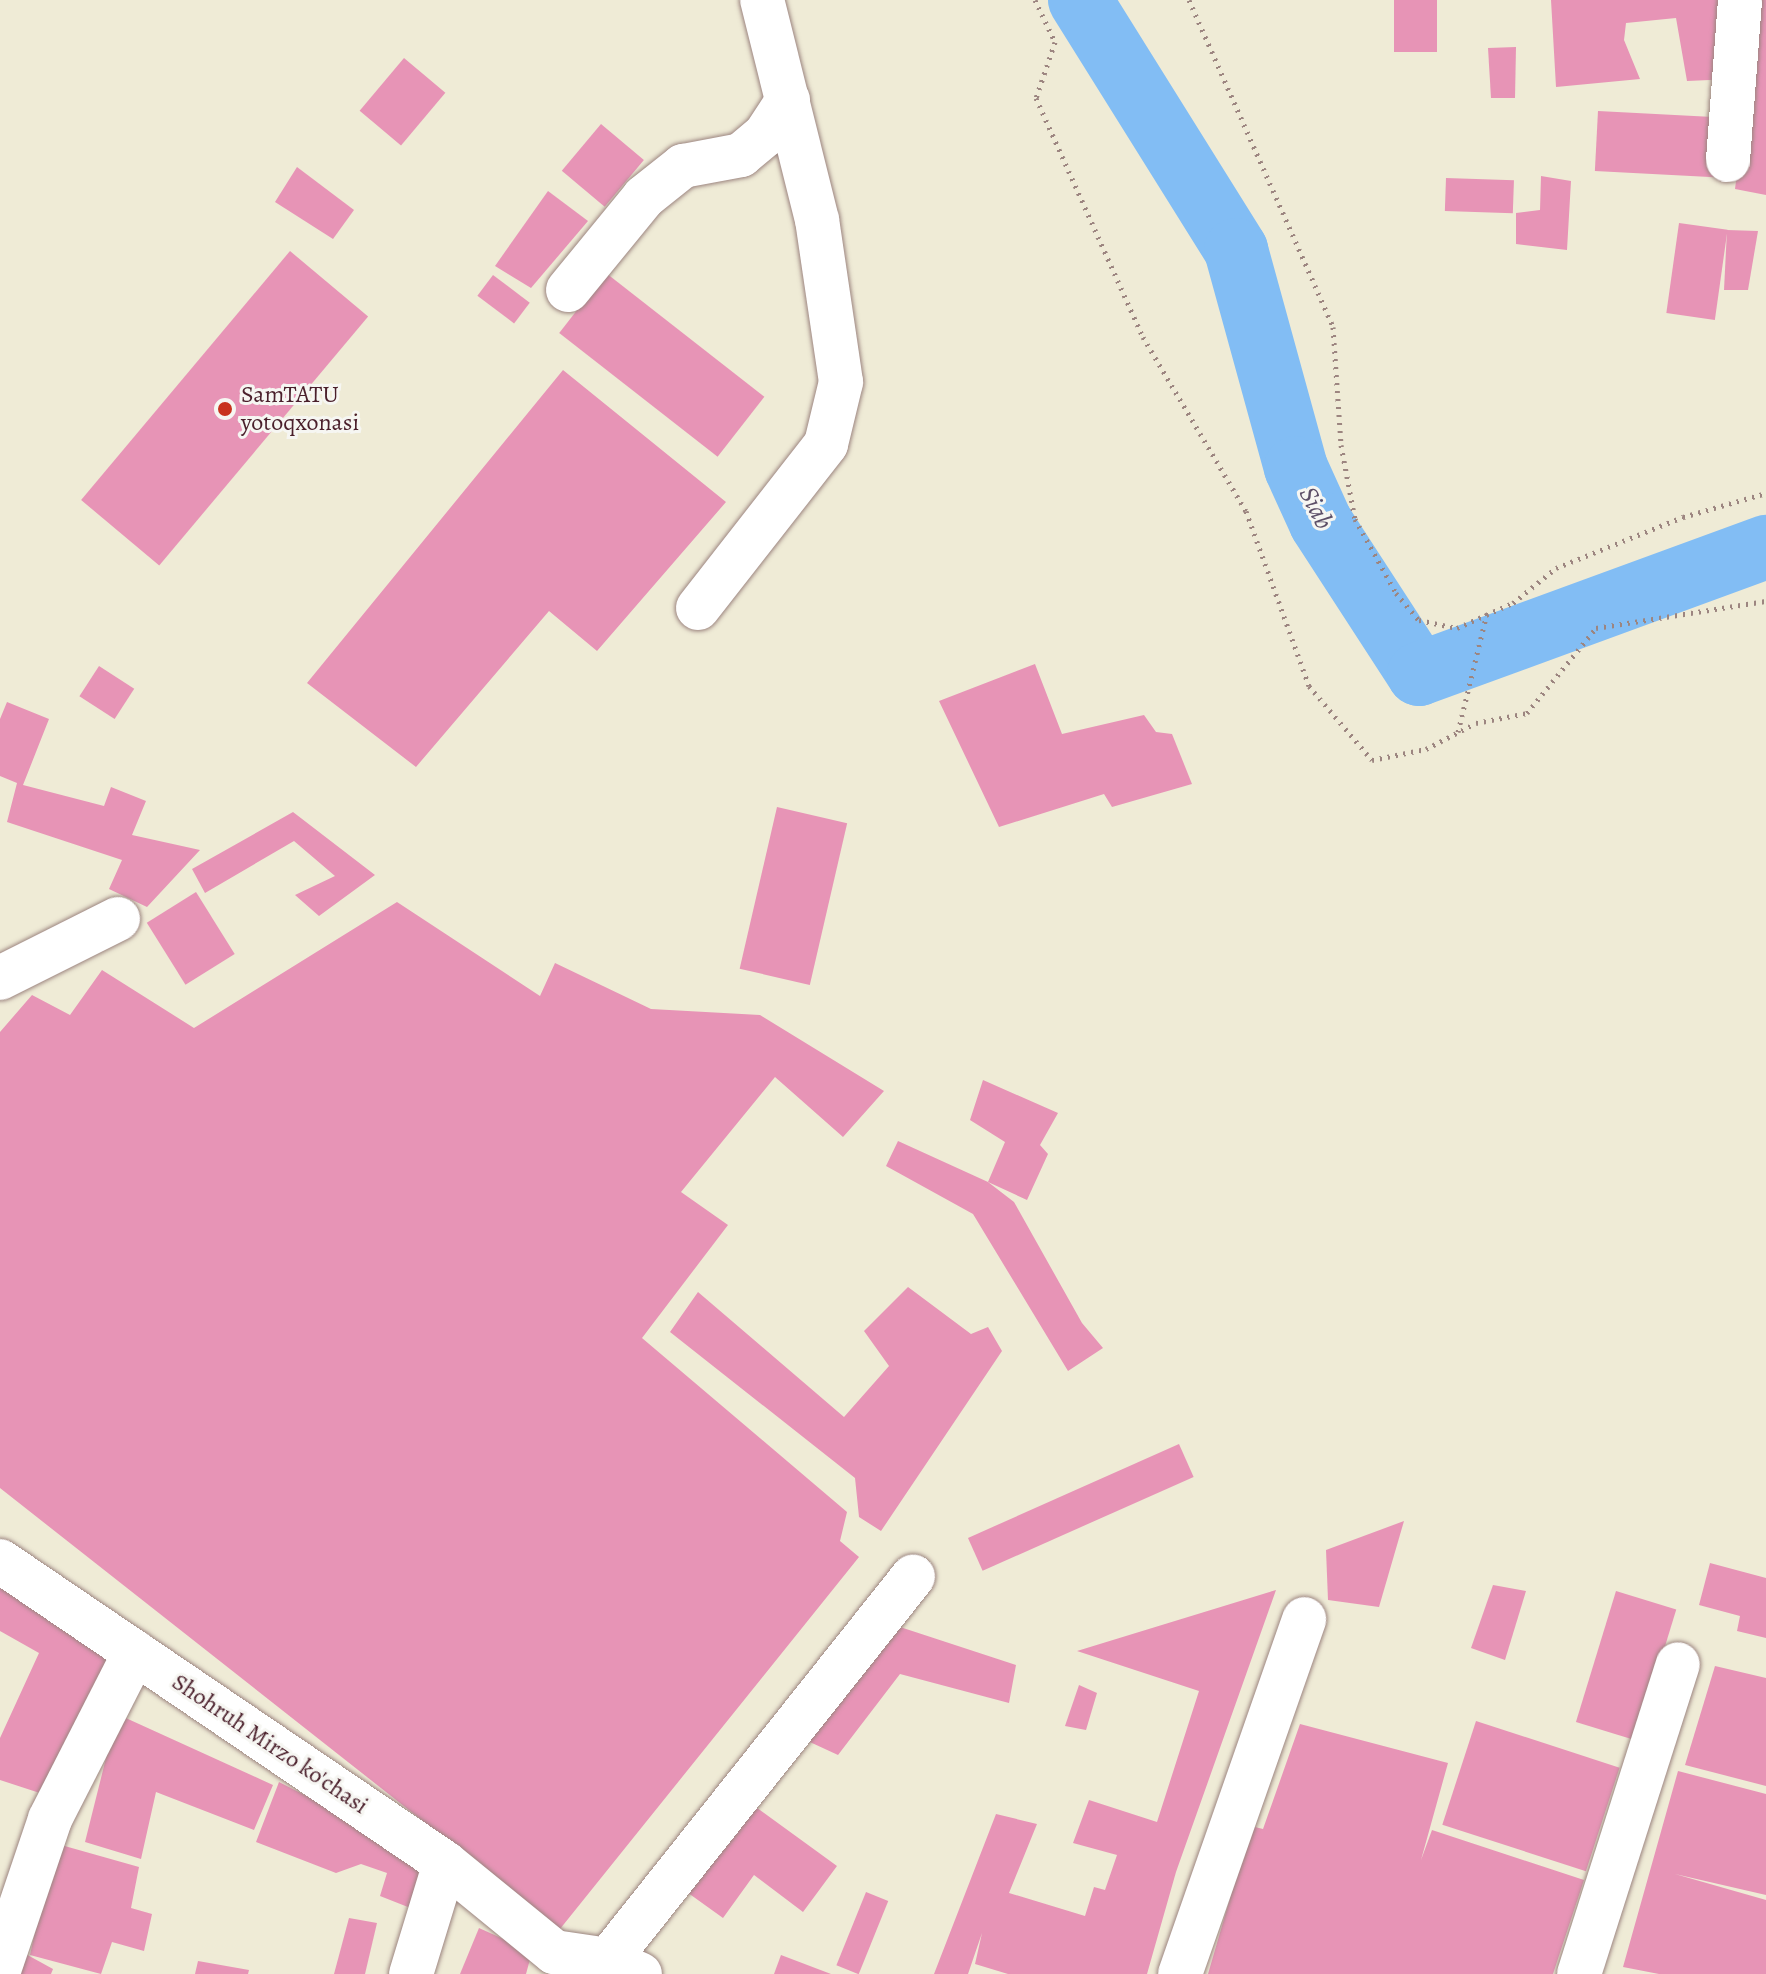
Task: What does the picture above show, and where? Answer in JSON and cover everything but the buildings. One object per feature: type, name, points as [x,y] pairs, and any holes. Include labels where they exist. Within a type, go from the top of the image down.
[{"type":"street","points":[[698,608],[826,444],[841,382],[817,220],[762,0]]},
{"type":"street","points":[[1728,160],[1740,0]]},
{"type":"street","points":[[568,290],[644,197],[683,166],[741,155],[765,135],[788,100]]},
{"type":"street","points":[[0,978],[118,919]]},
{"type":"street","name":"Shohruh Mirzo ko'chasi","points":[[0,1561],[445,1863],[554,1952],[624,1967]]},
{"type":"street","points":[[624,1967],[913,1577]]},
{"type":"street","points":[[1180,1974],[1304,1619]]},
{"type":"street","points":[[0,1967],[50,1819],[135,1652]]},
{"type":"street","points":[[1579,1974],[1678,1664]]},
{"type":"street","points":[[411,1974],[445,1863]]},
{"type":"path","points":[[1035,0],[1055,42],[1036,98],[1143,337],[1246,511],[1309,686],[1372,760],[1426,749],[1476,723],[1527,713],[1596,628],[1766,601]]},
{"type":"path","points":[[1189,0],[1333,327],[1341,445],[1355,519],[1396,593],[1419,620],[1457,628],[1513,603],[1556,568],[1683,517],[1766,493]]},
{"type":"path","points":[[1458,733],[1488,612]]},
{"type":"waterway","name":"Siab","points":[[1080,0],[1236,250],[1296,468],[1321,523],[1419,674],[1766,547]]},
{"type":"place","name":"SamTATU yotoqxonasi","points":[[225,409]]}]
